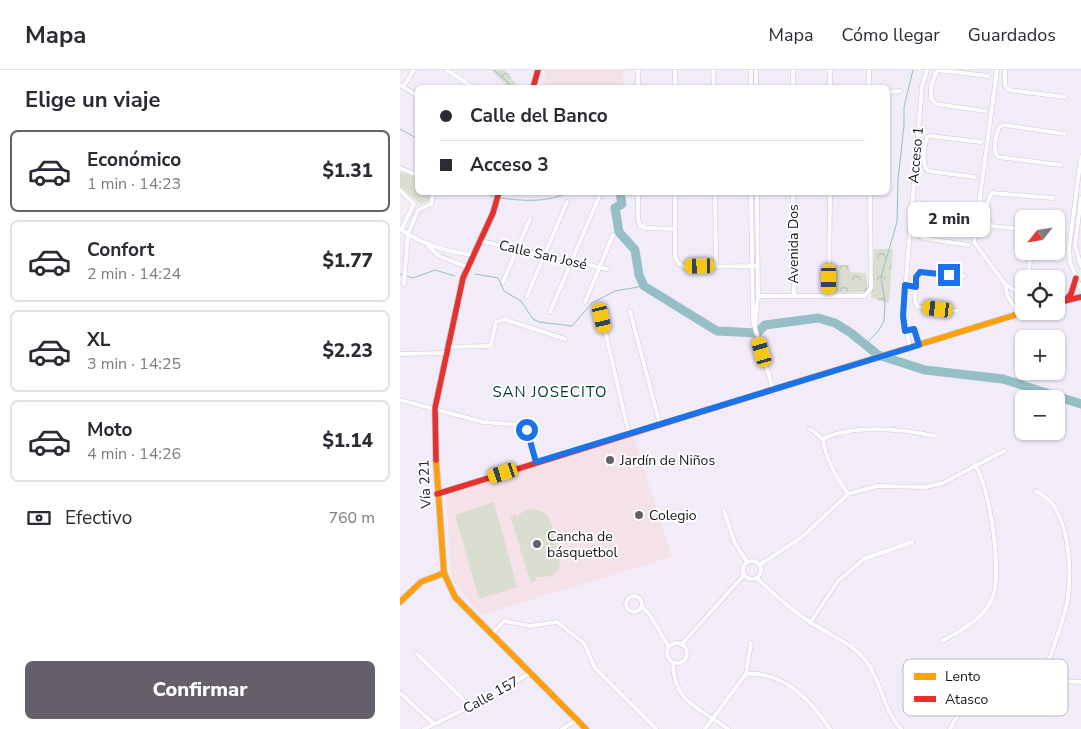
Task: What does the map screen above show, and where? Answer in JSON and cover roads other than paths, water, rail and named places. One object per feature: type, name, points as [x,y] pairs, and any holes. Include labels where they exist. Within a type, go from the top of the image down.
[{"type":"street","points":[[414,70],[402,86],[415,94]]},
{"type":"street","points":[[447,70],[470,85]]},
{"type":"street","points":[[534,85],[538,70]]},
{"type":"street","points":[[638,70],[638,85]]},
{"type":"street","points":[[674,70],[674,85]]},
{"type":"street","points":[[713,70],[714,85]]},
{"type":"street","points":[[751,70],[751,85]]},
{"type":"street","points":[[756,70],[756,85]]},
{"type":"street","points":[[793,70],[793,85]]},
{"type":"street","points":[[830,70],[830,85]]},
{"type":"street","points":[[869,70],[869,85]]},
{"type":"street","name":"Acceso 1","points":[[910,347],[903,316],[922,86],[927,70]]},
{"type":"street","points":[[985,111],[936,104],[931,98],[931,87],[934,72],[937,70],[988,76]]},
{"type":"street","points":[[1015,290],[1005,284],[974,242],[996,72],[1005,72],[1005,85],[1009,90],[1065,97]]},
{"type":"street","points":[[922,86],[931,87]]},
{"type":"street","points":[[890,92],[900,91]]},
{"type":"street","points":[[1061,165],[998,157],[995,150],[996,140],[999,128],[1004,125],[1065,134]]},
{"type":"street","points":[[975,177],[928,171],[924,166],[924,154],[927,138],[930,136],[981,142]]},
{"type":"street","points":[[987,139],[996,140]]},
{"type":"street","points":[[916,153],[924,154]]},
{"type":"street","points":[[1081,157],[1069,255],[1081,289]]},
{"type":"street","points":[[400,168],[415,174]]},
{"type":"street","points":[[400,190],[414,204],[401,230],[427,245],[443,251],[472,255]]},
{"type":"street","points":[[1015,228],[991,226],[987,218],[989,197],[996,192],[1053,198]]},
{"type":"street","points":[[404,284],[408,234],[418,210],[431,204],[432,195]]},
{"type":"street","name":"Vía 221","points":[[499,195],[493,213],[467,267],[446,350],[435,408],[437,494],[444,572],[455,597],[586,729]]},
{"type":"street","points":[[550,312],[600,195]]},
{"type":"street","points":[[638,195],[638,220],[640,226],[675,229]]},
{"type":"street","points":[[675,195],[676,256],[678,263],[685,267],[758,266]]},
{"type":"street","points":[[715,195],[716,266]]},
{"type":"street","points":[[752,195],[753,321],[773,389]]},
{"type":"street","points":[[755,326],[758,296],[757,195]]},
{"type":"street","name":"Avenida Dos","points":[[793,195],[794,296]]},
{"type":"street","points":[[829,296],[830,195]]},
{"type":"street","points":[[758,296],[865,296],[869,293],[871,288],[870,195]]},
{"type":"street","points":[[1081,198],[1075,246],[1081,266]]},
{"type":"street","points":[[527,296],[567,202]]},
{"type":"street","points":[[968,245],[922,238],[918,234],[918,219],[921,206],[924,204],[972,210]]},
{"type":"street","points":[[977,208],[988,210]]},
{"type":"street","points":[[1073,214],[1080,215]]},
{"type":"street","points":[[911,218],[918,219]]},
{"type":"street","points":[[503,282],[530,219]]},
{"type":"street","points":[[586,302],[613,235]]},
{"type":"street","name":"Calle San José","points":[[480,241],[607,269]]},
{"type":"street","points":[[427,245],[439,256],[467,267]]},
{"type":"street","points":[[958,311],[918,307],[915,302],[916,277],[920,272],[964,276]]},
{"type":"street","points":[[1065,301],[1071,294],[1076,278]]},
{"type":"street","points":[[1005,284],[1007,295],[1015,309]]},
{"type":"street","points":[[905,285],[916,287]]},
{"type":"street","points":[[1065,301],[1081,297]]},
{"type":"street","points":[[630,311],[660,425]]},
{"type":"street","points":[[437,494],[1015,315]]},
{"type":"street","points":[[602,318],[629,434]]},
{"type":"street","points":[[400,354],[491,345],[496,322],[504,319],[565,338]]},
{"type":"street","points":[[905,331],[914,329],[919,345]]},
{"type":"street","points":[[400,400],[483,422],[522,425],[527,430],[536,462]]},
{"type":"street","points":[[810,429],[823,439],[825,454],[832,470],[848,494]]},
{"type":"street","points":[[823,439],[830,436],[868,430],[906,429],[934,436]]},
{"type":"street","points":[[759,565],[802,536],[848,494],[877,486],[925,487],[943,483],[975,464],[1004,451]]},
{"type":"street","points":[[942,641],[966,628],[984,612],[993,596],[996,582],[987,494],[980,472],[975,464]]},
{"type":"street","points":[[1036,491],[1048,499],[1056,511],[1066,540],[1069,579],[1066,603],[1049,659]]},
{"type":"street","points":[[724,511],[735,543],[747,562]]},
{"type":"street","points":[[810,623],[838,581],[864,560],[912,542]]},
{"type":"street","points":[[757,578],[761,570],[759,565],[752,561],[747,562],[743,567],[744,575],[748,579],[757,578],[810,623],[839,638],[866,661],[874,674],[892,717],[901,729]]},
{"type":"street","points":[[400,602],[421,582],[444,572]]},
{"type":"street","points":[[681,645],[744,575]]},
{"type":"street","points":[[642,607],[638,612],[632,612],[627,608],[626,602],[630,597],[636,596],[641,600],[642,607],[669,647],[667,656],[673,662],[679,663],[685,659],[686,650],[681,645],[676,644],[669,647]]},
{"type":"street","points":[[492,634],[504,621],[530,626],[557,622],[584,643],[595,668],[656,729]]},
{"type":"street","points":[[705,729],[746,674],[751,643]]},
{"type":"street","points":[[417,654],[471,707]]},
{"type":"street","points":[[673,662],[673,678],[677,689],[685,699],[728,729]]},
{"type":"street","name":"Calle 157","points":[[424,729],[471,707],[530,673]]},
{"type":"street","points":[[746,674],[788,684],[818,710],[830,729]]},
{"type":"street","points":[[1068,681],[1081,682]]},
{"type":"street","points":[[400,693],[433,726]]},
{"type":"street","points":[[950,729],[956,716]]},
{"type":"street","points":[[562,729],[577,720]]},
{"type":"waterway","points":[[494,70],[511,85]]},
{"type":"waterway","points":[[865,345],[879,330],[884,321],[885,303],[881,277],[897,222],[898,180],[904,107],[913,70]]},
{"type":"waterway","points":[[400,129],[415,137]]},
{"type":"waterway","points":[[490,195],[494,197]]},
{"type":"waterway","points":[[500,198],[544,200],[563,195]]},
{"type":"waterway","points":[[620,195],[622,204],[615,208],[619,232],[635,250],[639,275],[644,286],[717,331],[757,333],[765,325],[818,318],[835,323],[851,333],[878,355],[925,370],[1003,379],[1081,404]]},
{"type":"waterway","points":[[400,274],[413,278],[435,270],[455,276]]},
{"type":"waterway","points":[[475,274],[498,278],[504,291],[521,301],[533,319],[539,322],[572,326],[592,303],[615,291],[644,286]]},
{"type":"place","name":"Jardín de Niños","points":[[610,460]]},
{"type":"place","name":"Colegio","points":[[639,515]]},
{"type":"place","name":"Cancha de básquetbol","points":[[537,544]]},
{"type":"district","name":"SAN JOSECITO","points":[[550,392]]}]
